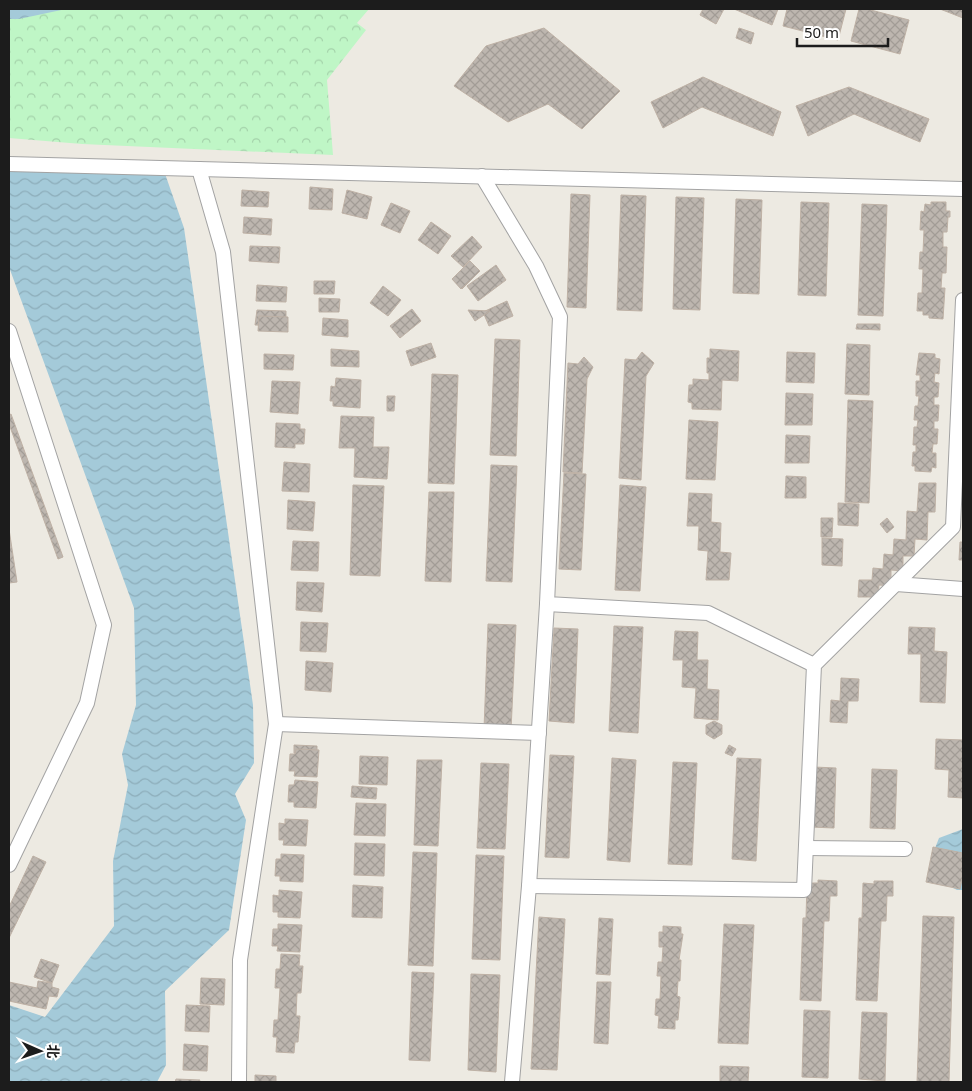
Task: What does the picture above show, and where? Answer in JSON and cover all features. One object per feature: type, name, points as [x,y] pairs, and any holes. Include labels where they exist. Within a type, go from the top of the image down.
[{"type":"street","points":[[9,164],[963,189]]},
{"type":"street","points":[[199,169],[223,252],[276,724],[240,960],[239,1082]]},
{"type":"street","points":[[482,176],[536,266],[560,317],[539,733],[529,886],[512,1082]]},
{"type":"street","points":[[529,886],[804,890],[814,664],[953,528],[963,300]]},
{"type":"street","points":[[9,331],[104,625],[87,703],[9,865]]},
{"type":"street","points":[[896,584],[963,589]]},
{"type":"street","points":[[547,604],[708,613],[814,664]]},
{"type":"street","points":[[276,724],[539,733]]},
{"type":"street","points":[[806,848],[905,849]]},
{"type":"green space","points":[[9,9],[369,9],[357,23],[366,30],[327,80],[333,155],[82,144],[9,138]]},
{"type":"water","points":[[9,9],[66,9],[19,19],[9,19]]},
{"type":"water","points":[[9,164],[163,168],[184,228],[253,705],[254,763],[235,794],[246,820],[229,930],[165,991],[166,1065],[157,1082],[9,1082],[9,1005],[45,1017],[114,926],[113,861],[128,785],[122,754],[136,705],[134,608],[9,267]]},
{"type":"water","points":[[963,829],[963,890],[957,890],[936,879],[930,861],[939,838]]},
{"type":"building","points":[[703,9],[724,9],[716,24],[700,15]]},
{"type":"building","points":[[734,9],[778,9],[772,25]]},
{"type":"building","points":[[787,9],[846,9],[838,40],[783,26]]},
{"type":"building","points":[[859,9],[867,9],[909,20],[900,54],[851,41]]},
{"type":"building","points":[[940,9],[963,9],[963,18]]},
{"type":"building","points":[[544,28],[620,91],[582,129],[548,104],[508,122],[454,86],[486,46]]},
{"type":"building","points":[[739,28],[754,33],[751,44],[736,38]]},
{"type":"building","points":[[703,77],[781,112],[773,136],[702,107],[663,128],[651,102]]},
{"type":"building","points":[[849,87],[929,119],[920,142],[854,114],[808,136],[796,106]]},
{"type":"building","points":[[310,187],[333,189],[332,210],[309,209]]},
{"type":"building","points":[[242,190],[269,192],[268,207],[241,206]]},
{"type":"building","points":[[347,190],[372,197],[367,219],[342,213]]},
{"type":"building","points":[[571,194],[590,195],[586,308],[567,307]]},
{"type":"building","points":[[621,195],[646,196],[642,311],[617,310]]},
{"type":"building","points":[[676,197],[704,198],[700,310],[673,309]]},
{"type":"building","points":[[736,199],[762,200],[759,294],[733,293]]},
{"type":"building","points":[[801,202],[829,203],[826,296],[798,295]]},
{"type":"building","points":[[931,202],[946,202],[946,211],[950,211],[947,232],[943,232],[943,247],[947,247],[946,273],[942,273],[941,288],[945,288],[943,319],[929,318],[929,315],[923,315],[923,311],[917,311],[918,293],[922,293],[923,269],[919,269],[920,252],[923,252],[924,230],[920,230],[921,211],[924,212],[925,204],[931,205]]},
{"type":"building","points":[[391,203],[410,211],[400,233],[381,225]]},
{"type":"building","points":[[862,204],[887,205],[883,316],[858,315]]},
{"type":"building","points":[[244,217],[272,219],[271,235],[243,233]]},
{"type":"building","points":[[431,222],[451,236],[438,254],[418,240]]},
{"type":"building","points":[[472,236],[482,247],[463,267],[451,256]]},
{"type":"building","points":[[250,246],[280,247],[279,263],[249,261]]},
{"type":"building","points":[[470,261],[480,271],[462,289],[452,279]]},
{"type":"building","points":[[470,261],[480,271],[461,289],[452,279]]},
{"type":"building","points":[[496,265],[506,280],[478,301],[467,286]]},
{"type":"building","points":[[314,281],[335,281],[334,294],[314,294]]},
{"type":"building","points":[[257,285],[287,287],[286,302],[256,301]]},
{"type":"building","points":[[383,286],[401,300],[388,316],[370,303]]},
{"type":"building","points":[[319,298],[340,299],[339,312],[319,312]]},
{"type":"building","points":[[507,301],[513,316],[489,326],[483,312]]},
{"type":"building","points":[[412,309],[421,321],[400,338],[390,326]]},
{"type":"building","points":[[257,310],[286,311],[286,326],[255,325]]},
{"type":"building","points":[[468,310],[490,311],[475,321]]},
{"type":"building","points":[[259,316],[288,317],[288,332],[258,331]]},
{"type":"building","points":[[323,318],[348,320],[348,337],[322,335]]},
{"type":"building","points":[[857,324],[880,324],[880,330],[856,329]]},
{"type":"building","points":[[495,339],[520,340],[516,456],[490,455]]},
{"type":"building","points":[[431,343],[436,357],[411,366],[406,351]]},
{"type":"building","points":[[847,344],[870,345],[869,395],[845,394]]},
{"type":"building","points":[[331,349],[359,351],[359,367],[331,366]]},
{"type":"building","points":[[710,349],[739,351],[738,381],[722,380],[721,410],[692,409],[692,403],[688,402],[689,385],[693,385],[693,379],[709,380],[707,358],[710,358]]},
{"type":"building","points":[[642,352],[654,363],[646,376],[641,480],[619,478],[625,359],[636,360]]},
{"type":"building","points":[[787,352],[815,353],[814,383],[786,382]]},
{"type":"building","points":[[919,353],[935,354],[935,358],[940,359],[939,374],[935,373],[934,382],[939,383],[938,397],[934,397],[934,405],[939,405],[938,421],[934,421],[934,429],[938,429],[937,444],[933,444],[932,453],[936,453],[936,468],[932,467],[931,472],[915,471],[915,466],[912,466],[913,452],[916,452],[916,445],[913,445],[914,427],[917,427],[918,420],[914,420],[915,406],[918,406],[919,396],[916,396],[916,381],[920,381],[920,375],[916,375]]},
{"type":"building","points":[[264,354],[294,355],[293,370],[264,369]]},
{"type":"building","points":[[584,357],[593,367],[587,379],[582,473],[563,472],[568,363],[578,364]]},
{"type":"building","points":[[432,374],[458,375],[454,484],[428,483]]},
{"type":"building","points":[[336,378],[361,380],[360,408],[333,406],[333,401],[330,401],[331,386],[335,387]]},
{"type":"building","points":[[272,381],[300,382],[298,414],[270,412]]},
{"type":"building","points":[[786,393],[813,394],[812,425],[785,425]]},
{"type":"building","points":[[387,396],[395,396],[394,411],[387,411]]},
{"type":"building","points":[[848,400],[873,401],[869,503],[845,502]]},
{"type":"building","points":[[11,414],[63,557],[58,559],[9,424],[9,415]]},
{"type":"building","points":[[341,416],[374,417],[373,447],[389,447],[387,479],[354,477],[355,448],[339,448]]},
{"type":"building","points":[[689,420],[718,422],[715,480],[686,479]]},
{"type":"building","points":[[276,423],[300,424],[300,429],[305,429],[304,444],[295,444],[295,448],[275,447]]},
{"type":"building","points":[[786,435],[810,436],[809,463],[785,463]]},
{"type":"building","points":[[284,462],[310,464],[309,492],[282,491]]},
{"type":"building","points":[[491,465],[517,466],[512,582],[486,581]]},
{"type":"building","points":[[564,473],[586,474],[581,570],[559,569]]},
{"type":"building","points":[[786,476],[806,477],[806,498],[785,498]]},
{"type":"building","points":[[919,483],[936,483],[935,512],[928,512],[927,540],[915,539],[914,556],[903,556],[903,571],[891,570],[891,586],[879,585],[878,597],[858,597],[859,580],[872,580],[873,568],[883,569],[884,554],[893,555],[894,539],[906,540],[907,511],[917,512]]},
{"type":"building","points":[[353,485],[384,486],[380,576],[350,575]]},
{"type":"building","points":[[620,485],[646,487],[640,591],[615,590]]},
{"type":"building","points":[[429,492],[454,492],[451,582],[425,581]]},
{"type":"building","points":[[689,493],[712,494],[711,522],[721,523],[720,552],[731,553],[729,580],[706,580],[708,551],[698,550],[699,526],[687,526]]},
{"type":"building","points":[[288,500],[315,502],[313,531],[287,529]]},
{"type":"building","points":[[838,503],[859,504],[858,526],[838,525]]},
{"type":"building","points":[[821,518],[833,518],[832,537],[821,537]]},
{"type":"building","points":[[887,518],[894,527],[887,533],[880,524]]},
{"type":"building","points":[[9,529],[17,582],[9,583]]},
{"type":"building","points":[[822,538],[843,539],[842,566],[822,565]]},
{"type":"building","points":[[293,541],[319,542],[318,571],[291,570]]},
{"type":"building","points":[[960,542],[963,542],[963,560],[959,560]]},
{"type":"building","points":[[297,582],[324,583],[322,612],[296,610]]},
{"type":"building","points":[[301,622],[328,623],[326,652],[300,651]]},
{"type":"building","points":[[488,624],[516,625],[511,730],[484,729]]},
{"type":"building","points":[[614,626],[643,627],[638,733],[609,731]]},
{"type":"building","points":[[909,627],[935,628],[934,651],[947,652],[945,703],[920,702],[921,654],[908,654]]},
{"type":"building","points":[[554,628],[578,629],[574,723],[549,721]]},
{"type":"building","points":[[675,631],[698,632],[697,660],[708,660],[707,689],[719,690],[718,720],[694,718],[696,688],[682,687],[683,660],[673,660]]},
{"type":"building","points":[[306,661],[333,663],[331,692],[305,690]]},
{"type":"building","points":[[841,678],[859,679],[858,701],[848,701],[847,723],[830,722],[831,700],[840,701]]},
{"type":"building","points":[[714,721],[722,725],[722,734],[714,739],[706,734],[706,725]]},
{"type":"building","points":[[936,739],[963,740],[963,798],[948,797],[949,770],[935,769]]},
{"type":"building","points":[[294,745],[317,746],[317,754],[294,753]]},
{"type":"building","points":[[729,745],[736,749],[732,756],[725,753]]},
{"type":"building","points":[[296,749],[319,750],[317,777],[294,776],[295,771],[289,771],[290,754],[295,754]]},
{"type":"building","points":[[550,755],[574,756],[569,858],[545,857]]},
{"type":"building","points":[[360,756],[388,757],[387,785],[359,784]]},
{"type":"building","points":[[612,758],[636,760],[630,862],[607,860]]},
{"type":"building","points":[[737,758],[761,759],[756,861],[732,859]]},
{"type":"building","points":[[417,760],[442,760],[438,846],[414,845]]},
{"type":"building","points":[[673,762],[697,763],[692,865],[668,864]]},
{"type":"building","points":[[481,763],[509,764],[505,849],[477,848]]},
{"type":"building","points":[[814,767],[836,768],[834,828],[811,827]]},
{"type":"building","points":[[872,769],[897,770],[895,829],[870,828]]},
{"type":"building","points":[[295,780],[318,782],[316,808],[294,807],[294,802],[288,802],[289,785],[294,785]]},
{"type":"building","points":[[352,786],[377,788],[376,799],[351,797]]},
{"type":"building","points":[[356,803],[386,804],[385,836],[354,835]]},
{"type":"building","points":[[285,819],[308,820],[306,846],[283,845],[284,840],[279,840],[279,823],[285,824]]},
{"type":"building","points":[[355,843],[385,844],[384,876],[354,875]]},
{"type":"building","points":[[933,847],[963,853],[963,875],[960,889],[926,882]]},
{"type":"building","points":[[413,852],[437,853],[433,966],[408,965]]},
{"type":"building","points":[[281,854],[304,855],[303,882],[280,881],[280,876],[275,876],[276,859],[281,859]]},
{"type":"building","points":[[476,855],[504,856],[500,960],[472,959]]},
{"type":"building","points":[[33,856],[46,862],[9,938],[9,907]]},
{"type":"building","points":[[818,880],[837,881],[837,896],[830,896],[829,921],[824,921],[821,1001],[800,1000],[803,918],[806,918],[807,883],[818,883]]},
{"type":"building","points":[[874,881],[893,881],[893,896],[887,896],[886,921],[881,921],[877,1001],[856,1000],[859,918],[862,918],[863,883],[874,884]]},
{"type":"building","points":[[353,885],[383,887],[382,918],[352,917]]},
{"type":"building","points":[[279,890],[302,892],[300,918],[278,917],[278,912],[273,912],[273,895],[279,896]]},
{"type":"building","points":[[923,916],[954,917],[949,1082],[917,1082]]},
{"type":"building","points":[[539,917],[565,919],[557,1070],[531,1069]]},
{"type":"building","points":[[599,918],[613,919],[610,975],[596,974]]},
{"type":"building","points":[[278,924],[302,925],[300,952],[277,951],[278,946],[272,946],[273,929],[278,929]]},
{"type":"building","points":[[724,924],[754,925],[748,1044],[718,1043]]},
{"type":"building","points":[[663,926],[681,927],[681,934],[683,934],[679,960],[681,960],[680,981],[678,981],[677,996],[680,997],[678,1020],[675,1020],[675,1029],[658,1028],[659,1016],[655,1015],[656,999],[660,999],[661,976],[657,976],[658,962],[662,962],[663,947],[659,947],[659,932],[663,932]]},
{"type":"building","points":[[281,954],[300,955],[299,966],[303,966],[301,993],[297,993],[296,1016],[300,1016],[298,1042],[295,1042],[294,1053],[276,1052],[277,1037],[273,1037],[274,1020],[278,1020],[280,988],[275,988],[276,969],[280,969]]},
{"type":"building","points":[[41,959],[59,965],[52,983],[34,977]]},
{"type":"building","points":[[412,972],[434,973],[430,1061],[409,1060]]},
{"type":"building","points":[[471,974],[500,975],[496,1072],[468,1070]]},
{"type":"building","points":[[201,978],[225,979],[224,1005],[200,1004]]},
{"type":"building","points":[[38,981],[52,983],[52,987],[59,989],[57,997],[49,996],[46,1009],[9,1001],[9,982],[37,988]]},
{"type":"building","points":[[597,982],[611,982],[608,1044],[594,1043]]},
{"type":"building","points":[[186,1005],[210,1006],[209,1032],[185,1031]]},
{"type":"building","points":[[804,1010],[830,1011],[828,1078],[802,1077]]},
{"type":"building","points":[[862,1012],[887,1013],[885,1081],[859,1079]]},
{"type":"building","points":[[184,1044],[208,1046],[207,1071],[183,1070]]},
{"type":"building","points":[[720,1066],[749,1067],[748,1082],[720,1082]]},
{"type":"building","points":[[255,1075],[276,1076],[276,1082],[255,1082]]},
{"type":"building","points":[[176,1079],[200,1080],[199,1082],[175,1082]]}]
